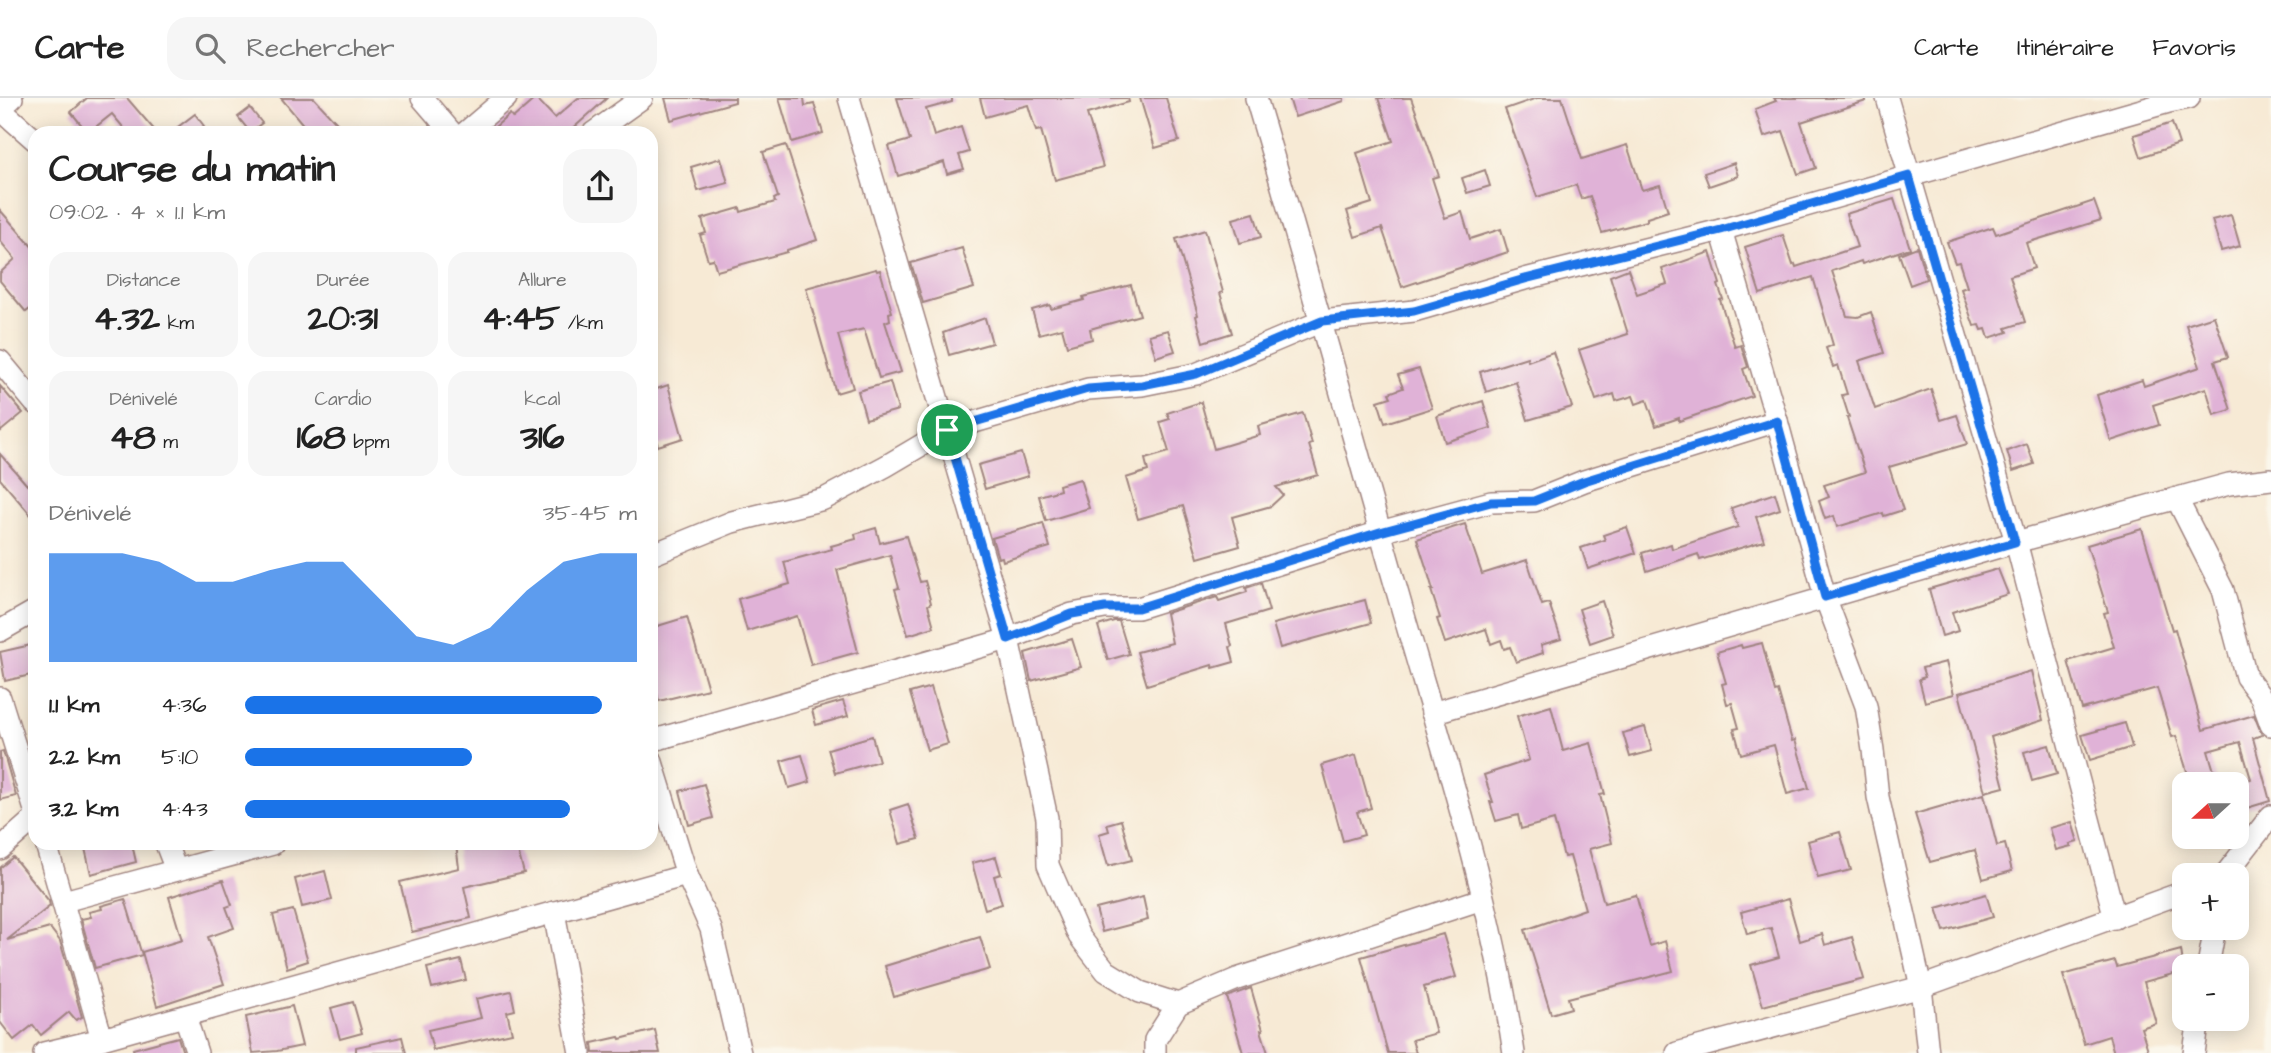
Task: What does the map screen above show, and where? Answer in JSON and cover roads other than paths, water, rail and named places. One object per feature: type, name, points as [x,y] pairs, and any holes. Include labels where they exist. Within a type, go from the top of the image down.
[{"type":"street","points":[[12,98],[0,108],[28,134]]},
{"type":"street","points":[[422,98],[446,126]]},
{"type":"street","points":[[473,126],[506,98]]},
{"type":"street","points":[[603,126],[642,98]]},
{"type":"street","points":[[849,98],[1008,639],[1047,818],[1048,865],[1079,936],[1106,971],[1140,992],[1178,1003]]},
{"type":"street","points":[[1256,98],[1432,713],[1482,899],[1505,995],[1514,1053]]},
{"type":"street","points":[[1887,98],[2015,542],[2115,918]]},
{"type":"street","points":[[658,552],[732,522],[824,499],[947,430],[1088,389],[1142,385],[1196,374],[1322,321],[1414,311],[1525,279],[1721,230],[2189,98]]},
{"type":"street","points":[[1721,230],[1825,597],[1866,706],[1878,797],[1921,987],[1928,1053]]},
{"type":"street","points":[[0,361],[28,395]]},
{"type":"street","points":[[658,739],[1008,639],[1072,614],[1105,608],[1138,608],[1380,532],[1491,502],[1534,501],[1584,481],[1777,421]]},
{"type":"street","points":[[1432,713],[2015,542],[2229,484],[2271,479]]},
{"type":"street","points":[[2177,499],[2223,590],[2246,677],[2261,697],[2271,725]]},
{"type":"street","points":[[0,631],[28,615]]},
{"type":"street","points":[[0,698],[28,788]]},
{"type":"street","points":[[658,782],[687,875],[711,929],[740,1053]]},
{"type":"street","points":[[2234,863],[2271,816]]},
{"type":"street","points":[[0,849],[28,824]]},
{"type":"street","points":[[48,850],[102,1039]]},
{"type":"street","points":[[168,850],[176,870]]},
{"type":"street","points":[[64,901],[251,850]]},
{"type":"street","points":[[44,1053],[687,875]]},
{"type":"street","points":[[1677,1053],[1921,987],[2172,897]]},
{"type":"street","points":[[1155,1053],[1155,1040],[1178,1003],[1237,979],[1482,899]]},
{"type":"street","points":[[554,912],[580,1053]]},
{"type":"street","points":[[185,1016],[197,1053]]},
{"type":"street","points":[[2194,1053],[2197,1031]]}]
